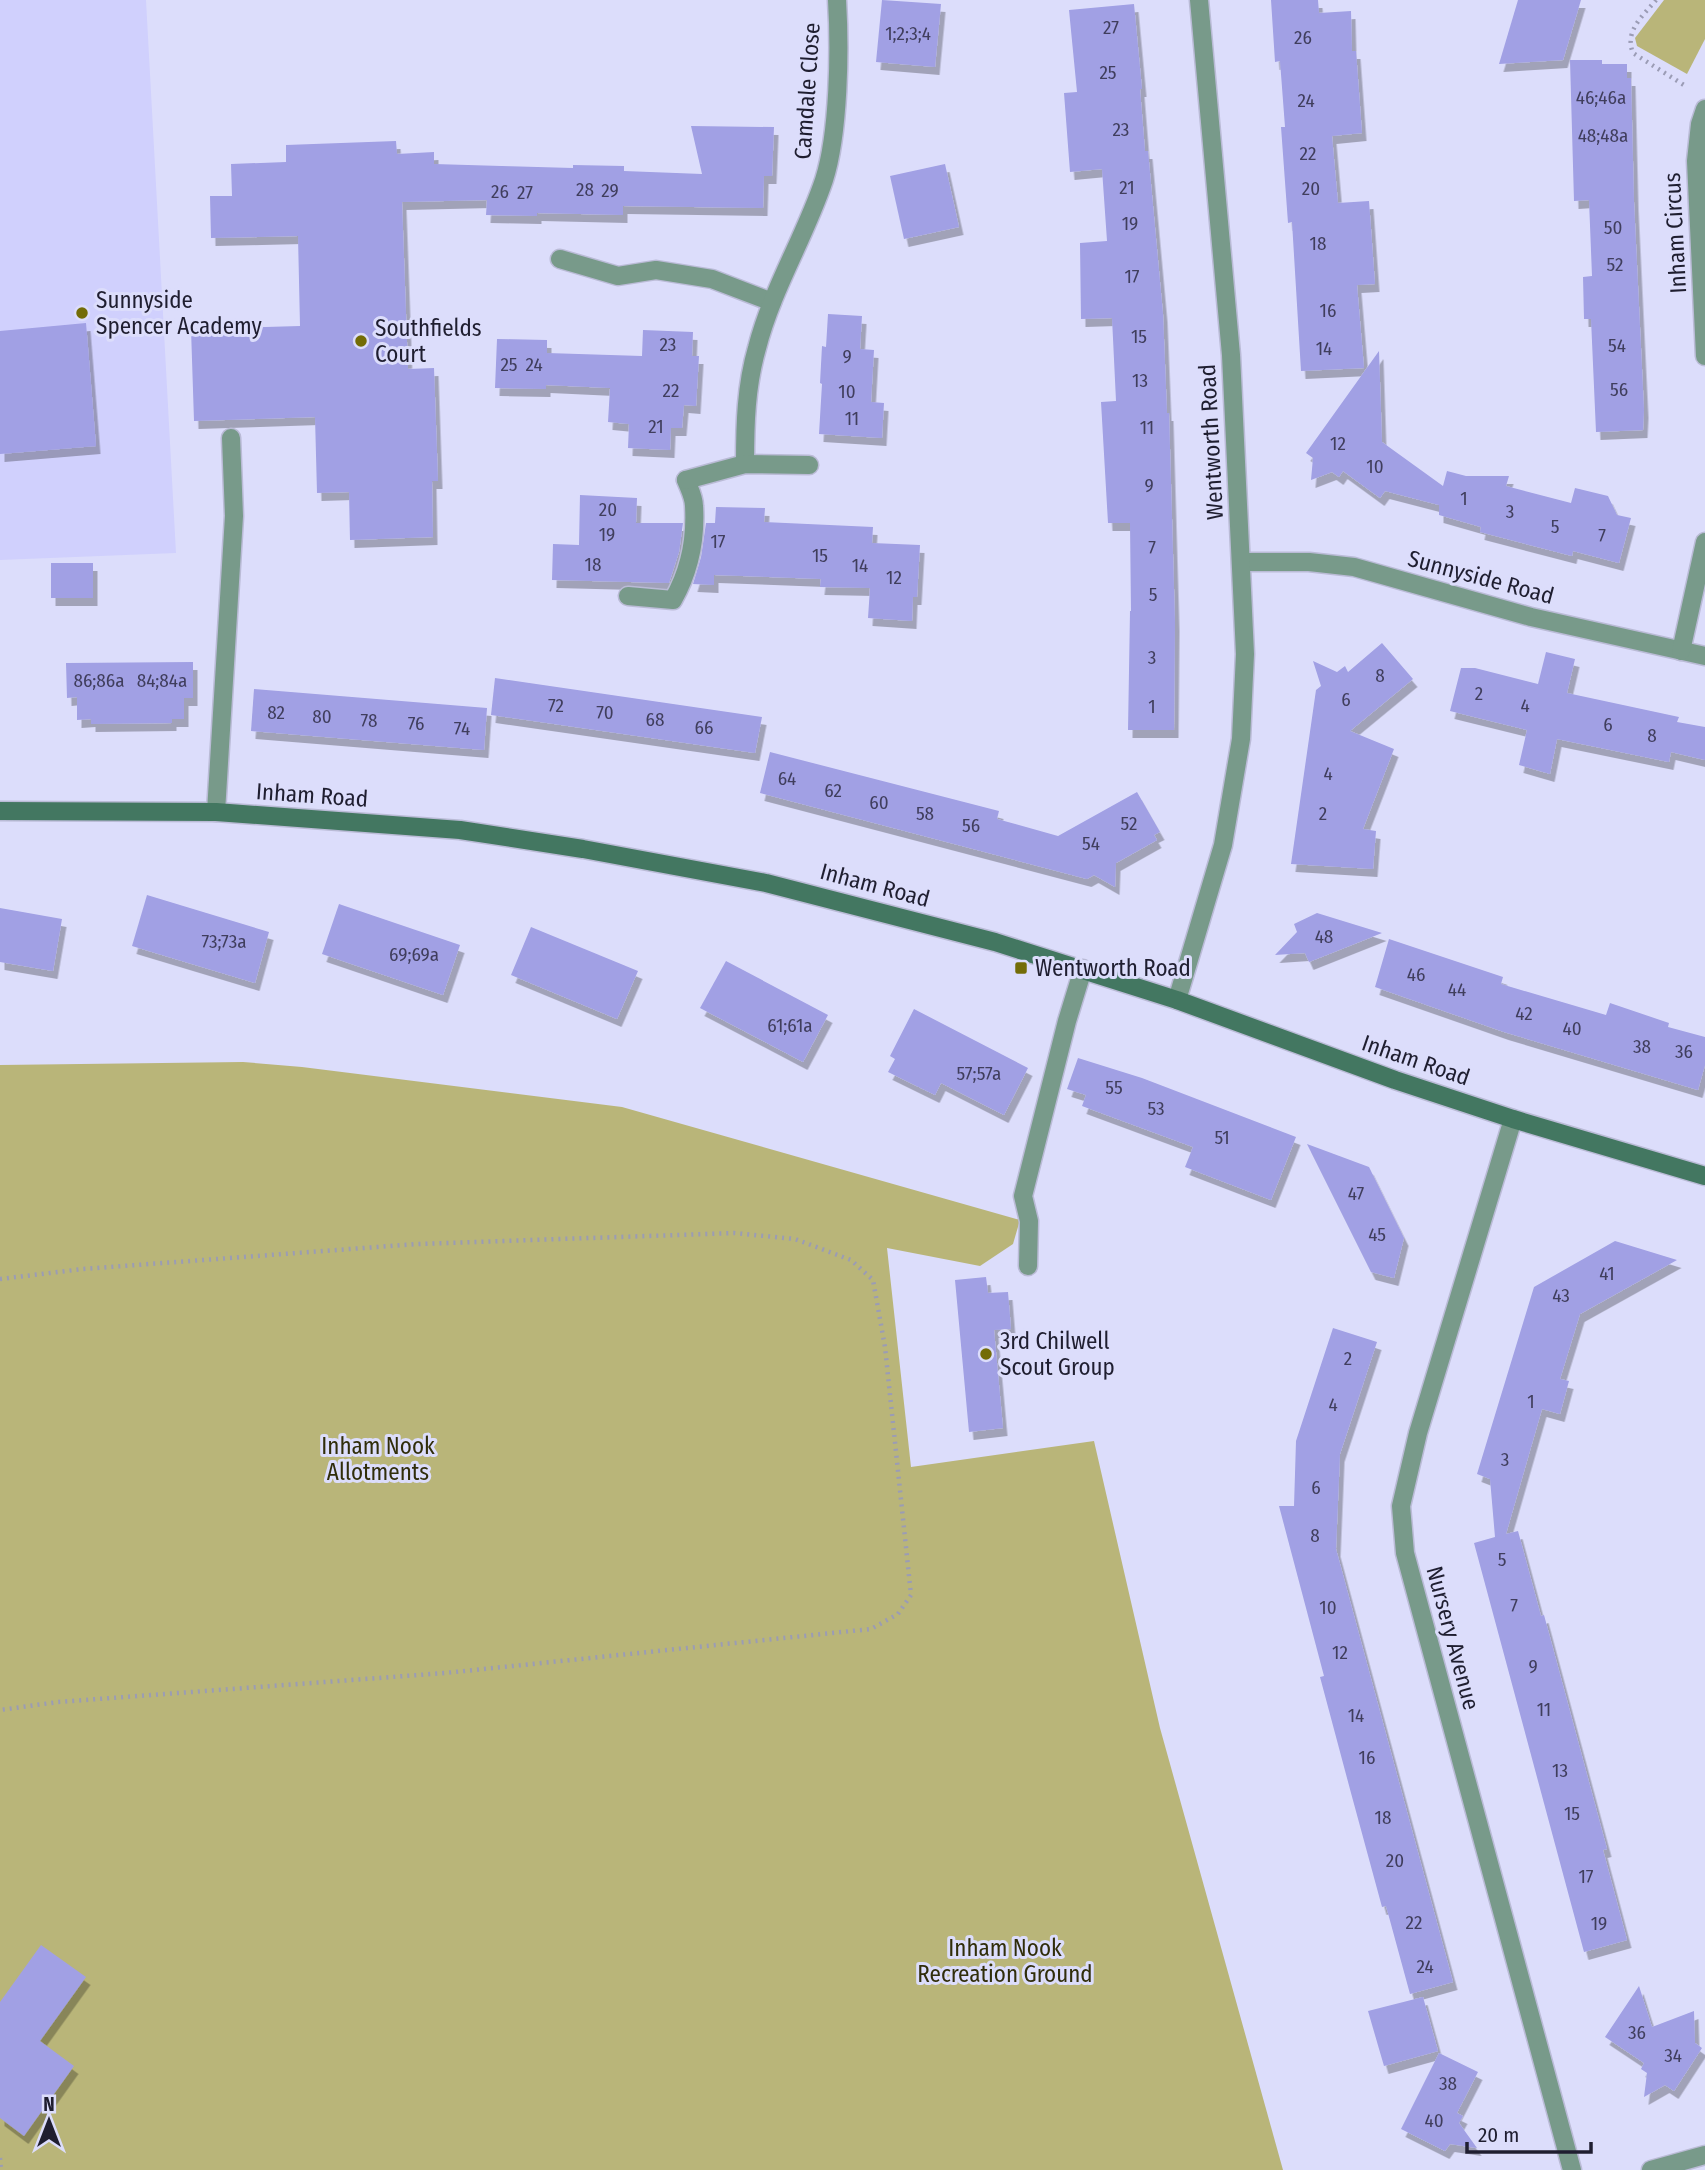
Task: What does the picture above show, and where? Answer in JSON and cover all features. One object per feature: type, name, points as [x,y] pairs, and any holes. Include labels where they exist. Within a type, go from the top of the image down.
[{"type":"street","name":"Camdale Close","points":[[745,464],[745,408],[757,348],[772,302],[824,179],[831,149],[836,80],[837,0]]},
{"type":"street","name":"Wentworth Road","points":[[1177,1000],[1223,845],[1241,739],[1245,654],[1230,341],[1199,0]]},
{"type":"street","name":"Inham Circus","points":[[1705,109],[1700,124],[1696,161],[1705,356]]},
{"type":"street","points":[[559,259],[618,276],[656,270],[712,279],[772,302]]},
{"type":"street","points":[[216,812],[234,516],[231,438]]},
{"type":"street","points":[[628,596],[673,600],[684,581],[692,546],[694,504],[687,480],[745,464],[809,465]]},
{"type":"street","points":[[1681,651],[1705,542]]},
{"type":"street","name":"Sunnyside Road","points":[[1242,562],[1309,562],[1354,567],[1531,617],[1705,656]]},
{"type":"street","name":"Inham Road","points":[[0,811],[216,812],[460,830],[583,849],[766,883],[995,942],[1083,969],[1177,1000],[1395,1080],[1513,1119],[1705,1176]]},
{"type":"street","points":[[1028,1266],[1029,1221],[1023,1196],[1067,1021],[1083,969]]},
{"type":"street","name":"Nursery Avenue","points":[[1513,1119],[1418,1433],[1401,1506],[1405,1553],[1572,2170]]},
{"type":"street","points":[[1651,2170],[1705,2155]]},
{"type":"path","points":[[1656,0],[1630,33],[1629,44],[1633,53],[1695,93]]},
{"type":"path","points":[[0,1279],[83,1269],[417,1244],[734,1233],[795,1239],[850,1260],[873,1280],[885,1347],[911,1595],[898,1614],[872,1629],[445,1673],[58,1702],[0,1710]]},
{"type":"path","points":[[0,2158],[1,2170]]},
{"type":"shaded area","name":"Sunnyside Spencer Academy","points":[[0,0],[146,0],[176,553],[0,560]]},
{"type":"green space","points":[[1664,0],[1705,0],[1705,39],[1687,74],[1637,46],[1635,38]]},
{"type":"green space","name":"Inham Nook Allotments","points":[[243,1062],[622,1107],[1020,1220],[1013,1244],[980,1266],[887,1248],[911,1467],[1094,1441],[1160,1728],[1283,2170],[0,2170],[0,1065]]},
{"type":"building","points":[[882,0],[941,4],[935,67],[876,62]]},
{"type":"building","points":[[1271,0],[1318,0],[1319,13],[1351,11],[1352,51],[1356,51],[1362,133],[1332,136],[1338,203],[1369,201],[1375,284],[1357,285],[1364,368],[1301,371],[1292,222],[1288,223],[1281,127],[1285,127],[1280,61],[1275,62]]},
{"type":"building","points":[[1518,0],[1581,0],[1563,60],[1499,64]]},
{"type":"building","points":[[1134,4],[1145,151],[1148,151],[1163,314],[1169,413],[1175,623],[1174,730],[1128,730],[1130,523],[1108,523],[1101,402],[1116,401],[1112,318],[1081,319],[1080,243],[1107,241],[1102,169],[1070,172],[1064,93],[1077,92],[1069,10]]},
{"type":"building","points":[[1570,60],[1602,60],[1602,64],[1627,64],[1627,78],[1631,78],[1643,430],[1596,432],[1591,319],[1584,319],[1583,277],[1592,276],[1589,200],[1574,201]]},
{"type":"building","name":"Southfields Court","points":[[691,126],[774,127],[772,176],[764,176],[763,208],[623,206],[623,215],[537,213],[537,216],[486,215],[487,200],[402,202],[408,369],[434,368],[438,481],[432,481],[433,537],[350,540],[349,492],[317,493],[315,417],[194,421],[191,329],[300,326],[298,236],[211,238],[210,196],[232,196],[231,164],[286,162],[286,145],[396,141],[397,154],[434,152],[434,164],[573,168],[573,165],[624,166],[624,171],[702,174]]},
{"type":"building","points":[[945,164],[959,227],[904,239],[890,176]]},
{"type":"building","points":[[828,314],[862,316],[860,349],[874,350],[871,402],[884,403],[882,438],[819,434],[822,346],[826,347]]},
{"type":"building","points":[[86,323],[96,446],[0,454],[0,331]]},
{"type":"building","points":[[643,330],[693,332],[692,356],[699,356],[696,406],[684,405],[682,428],[671,428],[670,450],[628,448],[629,424],[608,422],[610,388],[546,385],[546,389],[495,388],[497,339],[547,340],[547,353],[642,356]]},
{"type":"building","points":[[1379,351],[1382,442],[1443,486],[1447,471],[1466,476],[1509,476],[1506,486],[1571,503],[1575,488],[1608,496],[1617,515],[1631,518],[1619,563],[1573,551],[1572,556],[1480,532],[1481,527],[1439,515],[1439,505],[1385,491],[1380,498],[1343,471],[1339,477],[1332,472],[1311,480],[1313,458],[1306,453]]},
{"type":"building","points":[[580,495],[637,498],[636,523],[683,523],[679,552],[669,583],[552,580],[553,544],[579,545]]},
{"type":"building","points":[[716,507],[765,508],[764,522],[873,527],[872,543],[920,545],[917,597],[913,597],[912,621],[868,618],[870,588],[820,587],[821,579],[714,575],[714,585],[693,584],[701,557],[706,523],[715,523]]},
{"type":"building","points":[[51,563],[93,563],[93,598],[51,598]]},
{"type":"building","points":[[1382,643],[1413,679],[1350,731],[1394,749],[1363,829],[1376,831],[1373,869],[1291,864],[1316,690],[1321,686],[1313,661],[1337,672],[1345,666],[1348,672]]},
{"type":"building","points":[[1546,652],[1575,659],[1567,693],[1679,717],[1677,722],[1705,727],[1705,760],[1671,752],[1669,762],[1557,739],[1550,774],[1519,765],[1527,730],[1450,711],[1461,668],[1475,668],[1538,684]]},
{"type":"building","points":[[193,662],[193,698],[184,698],[184,719],[172,719],[172,723],[91,724],[91,719],[77,720],[77,697],[67,698],[66,663]]},
{"type":"building","points":[[495,678],[762,717],[755,753],[491,715]]},
{"type":"building","points":[[254,689],[487,708],[484,750],[251,731]]},
{"type":"building","points":[[770,752],[999,811],[997,819],[1058,836],[1137,792],[1160,832],[1154,835],[1157,840],[1116,863],[1115,887],[1094,875],[1087,879],[760,793]]},
{"type":"building","points":[[147,895],[269,932],[255,983],[132,946]]},
{"type":"building","points":[[339,904],[460,945],[443,995],[322,954]]},
{"type":"building","points":[[0,908],[62,919],[53,971],[0,962]]},
{"type":"building","points":[[1317,913],[1382,933],[1309,962],[1305,953],[1275,955],[1297,932],[1294,924]]},
{"type":"building","points":[[531,927],[638,971],[617,1019],[511,975]]},
{"type":"building","points":[[1389,939],[1503,977],[1501,984],[1606,1015],[1610,1003],[1669,1023],[1668,1027],[1705,1037],[1705,1065],[1698,1090],[1504,1032],[1375,987]]},
{"type":"building","points":[[726,961],[828,1015],[803,1062],[700,1008]]},
{"type":"building","points":[[914,1009],[1028,1068],[1004,1115],[941,1083],[935,1095],[888,1072],[895,1059],[890,1056]]},
{"type":"building","points":[[1078,1058],[1142,1078],[1296,1137],[1271,1200],[1185,1167],[1193,1147],[1082,1106],[1086,1095],[1067,1089]]},
{"type":"building","points":[[1307,1144],[1369,1167],[1404,1238],[1394,1278],[1371,1272]]},
{"type":"building","points":[[1615,1241],[1677,1260],[1580,1314],[1560,1379],[1569,1381],[1560,1414],[1542,1409],[1506,1534],[1518,1531],[1541,1616],[1544,1615],[1607,1849],[1603,1850],[1627,1940],[1584,1952],[1474,1543],[1495,1537],[1490,1479],[1477,1474],[1534,1287]]},
{"type":"building","points":[[986,1277],[988,1293],[1008,1292],[1011,1329],[994,1330],[1003,1428],[969,1432],[955,1280]]},
{"type":"building","points":[[1333,1328],[1377,1342],[1340,1454],[1336,1549],[1453,1982],[1410,1994],[1386,1906],[1382,1907],[1351,1793],[1320,1677],[1324,1676],[1279,1506],[1294,1506],[1296,1441]]},
{"type":"building","points":[[41,1945],[86,1977],[40,2041],[74,2066],[24,2136],[0,2118],[0,2002]]},
{"type":"building","points":[[1639,1986],[1652,2027],[1694,2011],[1695,2043],[1702,2048],[1674,2091],[1665,2085],[1644,2097],[1647,2073],[1641,2069],[1644,2063],[1605,2037]]},
{"type":"building","points":[[1423,1997],[1438,2051],[1384,2066],[1368,2011]]},
{"type":"building","points":[[1439,2053],[1478,2072],[1457,2113],[1463,2116],[1459,2123],[1477,2148],[1450,2144],[1445,2151],[1401,2129]]},
{"type":"place","name":"Sunnyside Spencer Academy","points":[[82,313]]},
{"type":"place","name":"Southfields Court","points":[[361,341]]},
{"type":"place","name":"Wentworth Road","points":[[1021,968]]},
{"type":"place","name":"3rd Chilwell Scout Group","points":[[986,1354]]},
{"type":"park label","name":"Inham Nook Recreation Ground","points":[[1005,1961]]}]
